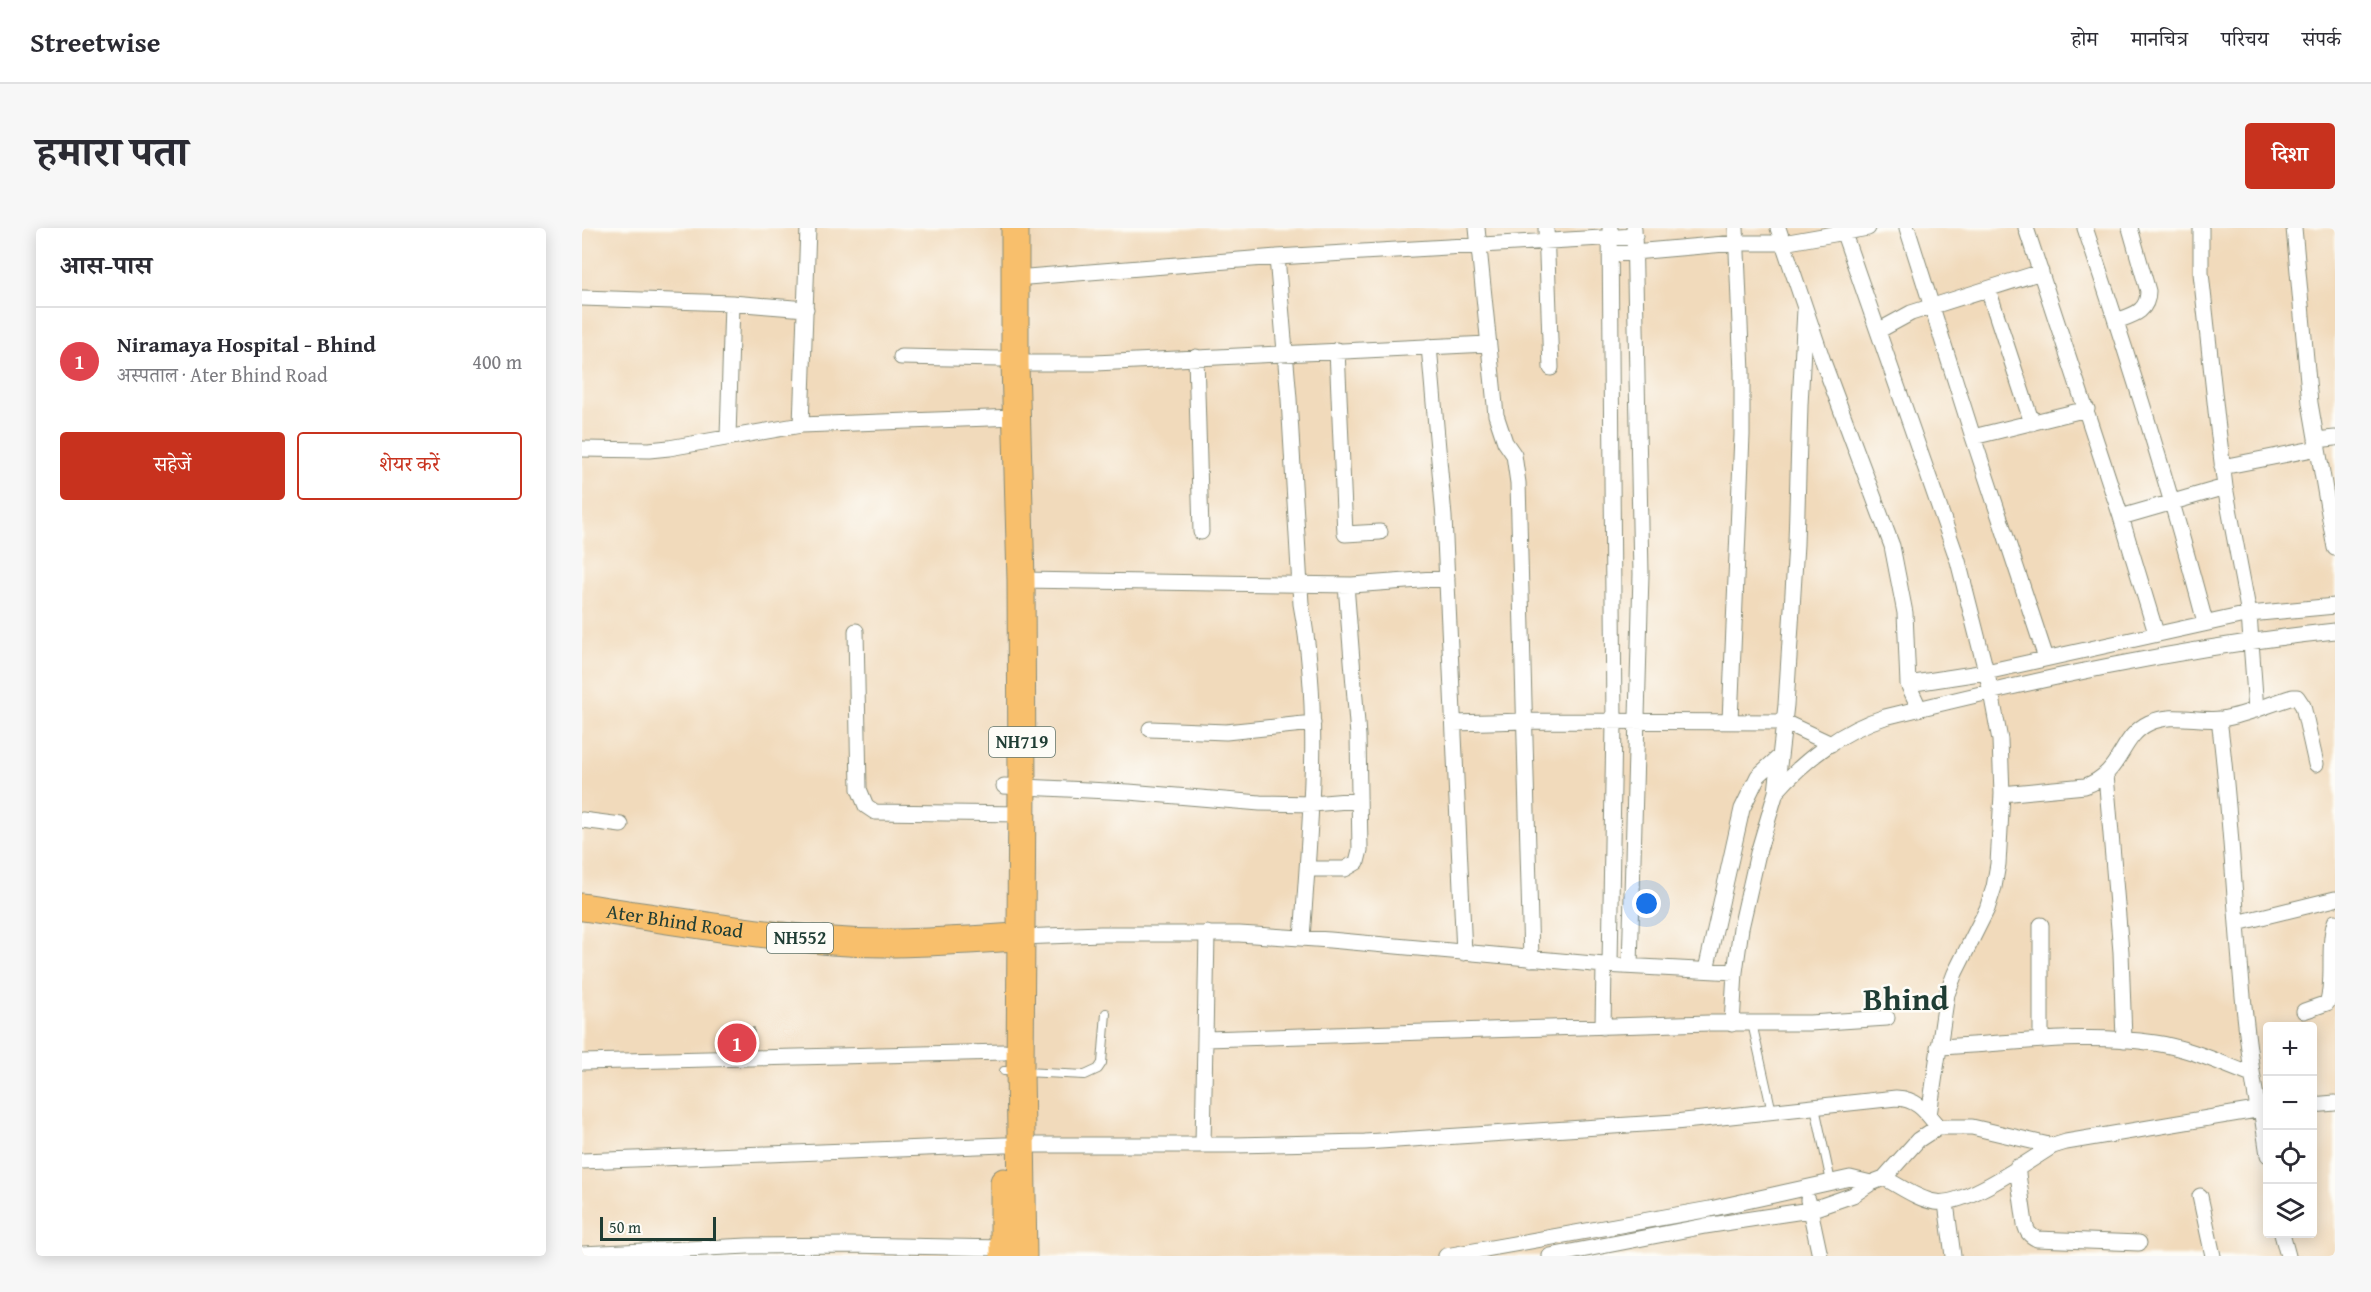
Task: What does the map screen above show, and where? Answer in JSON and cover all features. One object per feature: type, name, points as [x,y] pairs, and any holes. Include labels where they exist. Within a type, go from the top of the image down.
[{"type":"highway","name":"NH719","points":[[999,228],[1007,361],[1013,800]]},
{"type":"highway","name":"NH719","points":[[1007,361],[1015,278],[1015,228]]},
{"type":"highway","name":"NH719","points":[[1008,417],[1021,580],[1013,800],[1009,1065],[1012,1145],[1010,1253]]},
{"type":"highway","name":"Ater Bhind Road","points":[[582,907],[697,925],[835,941],[1011,937]]},
{"type":"street","points":[[801,425],[808,228]]},
{"type":"street","points":[[1477,228],[1496,415],[1505,442],[1514,455],[1517,469],[1531,959]]},
{"type":"street","points":[[1611,254],[1736,236],[1868,228]]},
{"type":"street","points":[[1907,228],[2046,658]]},
{"type":"street","points":[[2026,228],[2121,517],[2156,633]]},
{"type":"street","points":[[2085,228],[2136,380],[2205,622]]},
{"type":"street","points":[[2116,321],[2139,312],[2146,306],[2148,300],[2148,291],[2130,228]]},
{"type":"street","points":[[2202,228],[2201,273],[2222,467],[2250,627],[2256,710]]},
{"type":"street","points":[[2294,228],[2304,358],[2317,444],[2330,489],[2335,548]]},
{"type":"street","points":[[1550,1256],[1705,1226],[1810,1210],[1852,1195],[1878,1180],[1934,1121],[1938,1047],[1947,994],[1987,909],[1998,864],[2002,794],[2000,740],[1975,620],[1958,561],[1843,230]]},
{"type":"street","points":[[1015,278],[1277,257],[1478,245],[1546,234],[1634,232],[1641,574],[1630,966]]},
{"type":"street","points":[[1603,1027],[1614,723],[1611,233]]},
{"type":"street","points":[[1546,234],[1551,368]]},
{"type":"street","points":[[1780,235],[1892,546],[1905,613],[1914,698]]},
{"type":"street","points":[[1730,721],[1742,435],[1736,236]]},
{"type":"street","points":[[1277,257],[1300,584],[1307,636],[1313,723],[1312,804],[1302,938]]},
{"type":"street","points":[[1878,331],[1911,313],[2041,272]]},
{"type":"street","points":[[1988,289],[2032,423]]},
{"type":"street","points":[[582,298],[732,303],[806,309]]},
{"type":"street","points":[[728,437],[732,303]]},
{"type":"street","points":[[1720,971],[1737,894],[1758,853],[1776,786],[1784,722],[1796,544],[1805,309]]},
{"type":"street","points":[[901,357],[1095,363],[1285,352],[1488,344]]},
{"type":"street","points":[[1429,346],[1447,578],[1464,952]]},
{"type":"street","points":[[1337,350],[1345,534],[1380,532]]},
{"type":"street","points":[[1196,357],[1201,532]]},
{"type":"street","points":[[1973,437],[2086,409]]},
{"type":"street","points":[[582,449],[649,450],[801,425],[1008,417]]},
{"type":"street","points":[[2222,467],[2335,438]]},
{"type":"street","points":[[2121,517],[2225,487]]},
{"type":"street","points":[[1021,580],[1346,585],[1447,578]]},
{"type":"street","points":[[1307,869],[1345,869],[1357,862],[1360,850],[1358,736],[1346,585]]},
{"type":"street","points":[[1776,786],[1831,744],[1914,698],[2250,627],[2335,606]]},
{"type":"street","points":[[1914,698],[1989,682],[2046,658],[2082,662],[2156,633],[2205,622],[2250,627],[2335,631]]},
{"type":"street","points":[[856,632],[859,789],[866,806],[875,812],[1129,792],[1260,803],[1312,804],[1359,800]]},
{"type":"street","points":[[2002,794],[2085,786],[2106,776],[2139,729],[2150,723],[2182,717],[2219,719],[2297,697],[2303,705],[2316,764]]},
{"type":"street","points":[[2219,719],[2229,798],[2237,923],[2252,1075],[2262,1108],[2265,1130]]},
{"type":"street","points":[[1454,723],[1784,722],[1831,744]]},
{"type":"street","points":[[1150,729],[1226,732],[1313,723]]},
{"type":"street","points":[[1722,1023],[1720,971],[1737,894],[1742,809],[1758,776],[1778,760]]},
{"type":"street","points":[[2106,776],[2121,952],[2124,1040]]},
{"type":"street","points":[[582,820],[621,825]]},
{"type":"street","points":[[2237,923],[2335,899]]},
{"type":"street","points":[[2304,1011],[2327,1003],[2334,991],[2332,942],[2335,922]]},
{"type":"street","points":[[2041,925],[2041,1039]]},
{"type":"street","points":[[1011,937],[1207,933],[1302,938],[1607,965],[1720,971]]},
{"type":"street","points":[[1203,1145],[1207,933]]},
{"type":"street","points":[[1206,1039],[1887,1018]]},
{"type":"street","points":[[1938,1047],[2041,1039],[2124,1040],[2156,1043],[2182,1049],[2252,1075]]},
{"type":"street","points":[[582,1062],[814,1058],[1009,1065]]},
{"type":"street","points":[[582,1161],[1012,1145],[1203,1145],[1398,1140],[1703,1120],[1907,1099],[1917,1103],[1934,1121],[1972,1127],[2053,1146]]},
{"type":"street","points":[[2317,1105],[2335,1103]]},
{"type":"street","points":[[1446,1256],[1710,1209],[1850,1178],[1878,1180],[1934,1201],[1946,1203],[1969,1196],[2053,1146],[2082,1138],[2262,1108]]},
{"type":"street","points":[[2017,1167],[2025,1224],[2031,1236],[2037,1239],[2139,1242]]},
{"type":"street","points":[[1805,1189],[1820,1256]]},
{"type":"street","points":[[2200,1196],[2213,1256]]},
{"type":"street","points":[[1946,1203],[1953,1256]]},
{"type":"street","points":[[2284,1238],[2288,1256]]},
{"type":"street","points":[[582,1254],[654,1253],[748,1246],[848,1245],[1010,1253]]},
{"type":"lane","points":[[1009,1065],[1085,1075],[1098,1069],[1102,1063],[1106,1013]]},
{"type":"lane","points":[[1752,1023],[1772,1112]]},
{"type":"lane","points":[[1815,1107],[1832,1182]]},
{"type":"building","points":[[720,1028],[754,1028],[753,1048],[720,1049]]},
{"type":"place","name":"Niramaya Hospital - Bhind","points":[[737,1043]]},
{"type":"district","name":"Bhind","points":[[1906,999]]}]
